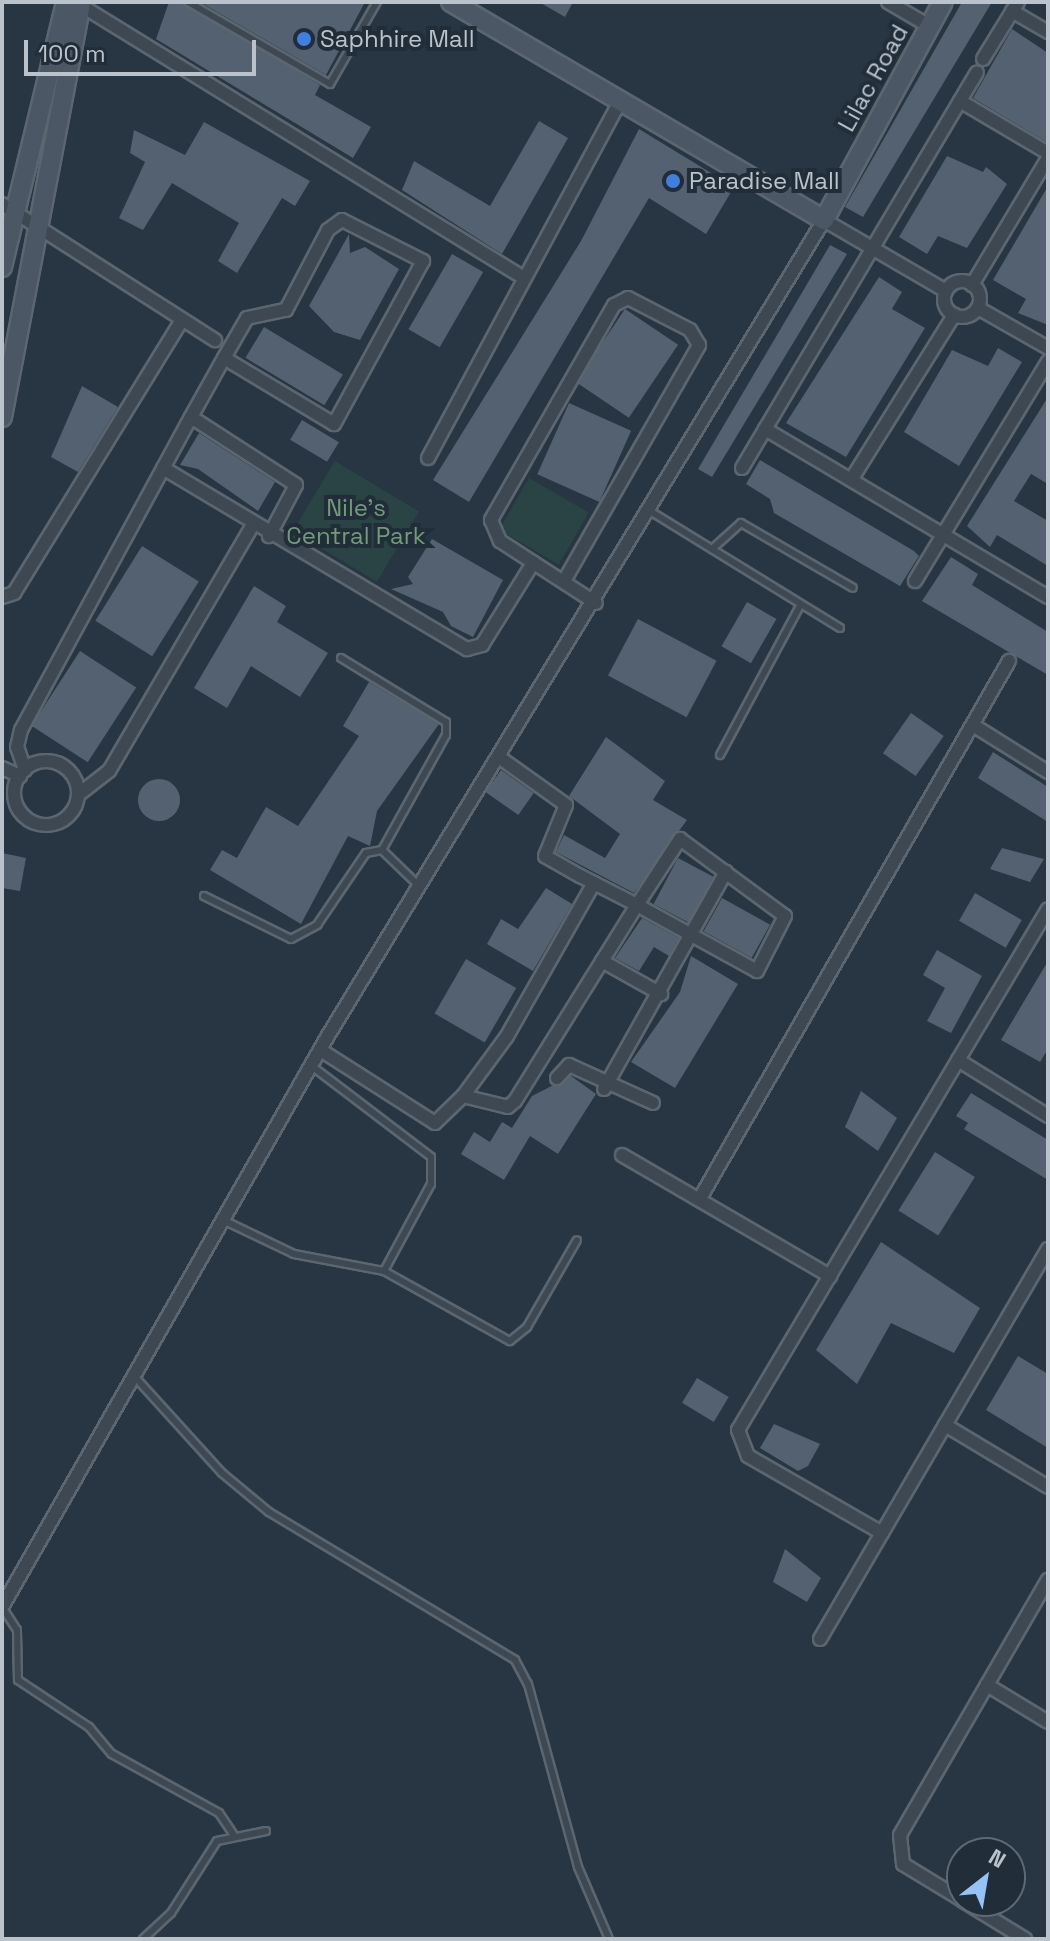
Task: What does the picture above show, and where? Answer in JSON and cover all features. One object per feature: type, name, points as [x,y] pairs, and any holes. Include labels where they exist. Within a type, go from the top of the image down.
[{"type":"street","points":[[451,2],[946,291],[954,315]]},
{"type":"street","points":[[888,2],[929,26]]},
{"type":"street","name":"Lilac Road","points":[[824,220],[943,2]]},
{"type":"street","points":[[76,3],[524,278]]},
{"type":"street","points":[[2,267],[8,208],[76,3]]},
{"type":"street","points":[[2,417],[76,3]]},
{"type":"street","points":[[983,59],[1015,6],[1048,32]]},
{"type":"street","points":[[742,468],[977,72]]},
{"type":"street","points":[[428,458],[621,100]]},
{"type":"street","points":[[960,101],[1048,155],[972,285],[978,308],[1048,348]]},
{"type":"street","points":[[8,208],[215,340]]},
{"type":"street","points":[[22,773],[17,747],[21,730],[191,417],[224,358],[252,312],[286,310],[328,230],[342,220],[423,261],[334,424],[224,358]]},
{"type":"street","points":[[2,1607],[322,1051],[596,603],[824,220]]},
{"type":"street","points":[[946,291],[959,282],[972,285]]},
{"type":"street","points":[[564,581],[699,345],[690,330],[645,303],[628,298],[614,305],[491,520],[500,541],[596,603]]},
{"type":"street","points":[[851,480],[954,315],[978,308]]},
{"type":"street","points":[[2,597],[14,593],[182,320]]},
{"type":"street","points":[[915,581],[1048,361]]},
{"type":"street","points":[[191,417],[296,485],[269,536]]},
{"type":"street","points":[[765,429],[1048,597]]},
{"type":"street","points":[[163,468],[252,526],[467,649],[482,645],[533,563]]},
{"type":"street","points":[[78,795],[60,764],[39,762],[22,773],[8,794],[28,820],[48,825],[68,818],[78,795],[109,771],[252,526]]},
{"type":"street","points":[[699,1200],[1009,661]]},
{"type":"street","points":[[973,725],[1048,772]]},
{"type":"street","points":[[463,1096],[500,1109],[512,1104],[637,905],[680,839],[785,916],[757,971],[637,905],[545,856],[565,816],[561,797],[500,758]]},
{"type":"street","points":[[2,768],[22,773]]},
{"type":"street","points":[[606,1085],[661,994],[726,872]]},
{"type":"street","points":[[322,1051],[435,1123],[463,1096],[507,1036],[594,883]]},
{"type":"street","points":[[882,1533],[739,1446],[738,1430],[1048,909]]},
{"type":"street","points":[[602,961],[661,994]]},
{"type":"street","points":[[958,1060],[1048,1116]]},
{"type":"street","points":[[557,1078],[569,1065],[606,1085],[653,1103]]},
{"type":"street","points":[[622,1155],[830,1276]]},
{"type":"street","points":[[820,1639],[1048,1249]]},
{"type":"street","points":[[945,1425],[1048,1487]]},
{"type":"street","points":[[946,1891],[903,1864],[896,1851],[1048,1580]]},
{"type":"street","points":[[987,1685],[1048,1722]]},
{"type":"street","points":[[989,1917],[1025,1939]]},
{"type":"lane","points":[[188,2],[330,84],[377,2]]},
{"type":"lane","points":[[650,511],[840,628]]},
{"type":"lane","points":[[712,549],[741,523],[853,588]]},
{"type":"lane","points":[[720,755],[800,606]]},
{"type":"lane","points":[[341,658],[437,713],[447,729],[382,850]]},
{"type":"lane","points":[[382,850],[420,887]]},
{"type":"lane","points":[[204,896],[270,935],[291,939],[317,925],[366,853],[382,850]]},
{"type":"lane","points":[[313,1067],[431,1157],[431,1184],[384,1271]]},
{"type":"lane","points":[[223,1220],[294,1254],[384,1271],[510,1341],[527,1327],[577,1240]]},
{"type":"lane","points":[[134,1376],[222,1473],[269,1512],[515,1660],[528,1684],[573,1854],[609,1939]]},
{"type":"lane","points":[[2,1607],[17,1630],[18,1680],[89,1727],[112,1754],[219,1813],[233,1834]]},
{"type":"lane","points":[[143,1939],[171,1913],[217,1841],[233,1834],[266,1831]]},
{"type":"green space","name":"Nile's Central Park","points":[[335,461],[419,511],[377,582],[293,531]]},
{"type":"green space","points":[[529,478],[589,512],[559,564],[499,530]]},
{"type":"building","points":[[169,2],[182,2],[320,85],[315,95],[371,127],[353,158],[156,39]]},
{"type":"building","name":"Saphhire Mall","points":[[200,2],[365,2],[326,75]]},
{"type":"building","points":[[539,2],[573,2],[565,17]]},
{"type":"building","points":[[962,2],[992,2],[863,217],[845,207]]},
{"type":"building","points":[[1012,29],[1048,53],[1048,143],[973,98]]},
{"type":"building","points":[[539,121],[568,138],[502,254],[402,190],[414,161],[490,206]]},
{"type":"building","points":[[204,122],[310,181],[295,206],[282,198],[237,273],[218,261],[239,223],[172,183],[143,230],[119,218],[145,162],[130,153],[134,130],[185,155]]},
{"type":"building","points":[[639,129],[734,187],[706,234],[649,198],[469,502],[433,480],[581,241]]},
{"type":"building","points":[[947,156],[983,172],[986,167],[1007,184],[967,248],[938,236],[927,254],[899,237]]},
{"type":"building","points":[[1048,186],[1048,325],[1018,313],[1026,299],[993,280]]},
{"type":"building","points":[[349,234],[350,253],[365,247],[399,269],[360,340],[334,332],[309,306]]},
{"type":"building","points":[[830,245],[847,254],[712,477],[698,469]]},
{"type":"building","points":[[452,254],[483,272],[440,347],[408,329]]},
{"type":"building","points":[[879,277],[902,292],[892,309],[925,328],[846,457],[786,423]]},
{"type":"building","points":[[625,309],[678,345],[629,418],[576,382]]},
{"type":"building","points":[[264,327],[343,374],[324,405],[245,358]]},
{"type":"building","points":[[998,348],[1022,362],[959,466],[904,432],[952,350],[988,366]]},
{"type":"building","points":[[82,386],[118,407],[78,472],[51,457]]},
{"type":"building","points":[[1048,397],[1048,484],[1031,474],[1014,501],[1048,521],[1048,566],[997,535],[990,547],[967,526]]},
{"type":"building","points":[[569,403],[631,431],[599,502],[537,474]]},
{"type":"building","points":[[302,420],[339,442],[327,462],[290,440]]},
{"type":"building","points":[[199,433],[275,482],[258,511],[198,469],[180,465]]},
{"type":"building","points":[[760,460],[914,551],[919,556],[900,586],[774,513],[770,499],[746,484]]},
{"type":"building","points":[[432,539],[503,580],[473,637],[451,626],[443,612],[391,589],[413,584],[408,577]]},
{"type":"building","points":[[142,546],[199,582],[152,656],[95,621]]},
{"type":"building","points":[[951,557],[978,574],[972,585],[1048,632],[1048,675],[922,601]]},
{"type":"building","points":[[254,586],[286,606],[277,622],[328,653],[300,697],[251,666],[227,708],[194,688]]},
{"type":"building","points":[[747,602],[776,619],[751,663],[722,646]]},
{"type":"building","points":[[638,619],[717,661],[687,717],[608,676]]},
{"type":"building","points":[[80,651],[136,687],[88,762],[32,726]]},
{"type":"building","points":[[369,682],[439,724],[377,811],[370,846],[348,836],[301,924],[210,870],[222,850],[237,858],[266,807],[298,826],[359,736],[343,726]]},
{"type":"building","points":[[911,713],[944,736],[916,776],[883,753]]},
{"type":"building","points":[[606,737],[665,781],[653,800],[687,820],[634,893],[556,852],[564,835],[605,858],[620,834],[569,796]]},
{"type":"building","points":[[993,752],[1048,787],[1048,822],[978,778]]},
{"type":"building","points":[[501,770],[534,793],[518,815],[486,792]]},
{"type":"building","points":[[159,779],[174,785],[180,800],[174,815],[159,821],[144,815],[138,800],[144,785]]},
{"type":"building","points":[[1002,848],[1044,859],[1030,882],[990,869]]},
{"type":"building","points":[[2,853],[26,858],[20,891],[2,888]]},
{"type":"building","points":[[678,858],[713,877],[689,923],[654,904]]},
{"type":"building","points":[[546,888],[572,904],[533,971],[487,944],[501,919],[518,929]]},
{"type":"building","points":[[975,893],[1022,920],[1006,948],[959,921]]},
{"type":"building","points":[[722,898],[770,925],[752,958],[704,931]]},
{"type":"building","points":[[642,918],[679,938],[669,956],[654,947],[639,971],[615,958]]},
{"type":"building","points":[[937,950],[982,976],[951,1033],[927,1021],[945,988],[923,975]]},
{"type":"building","points":[[691,956],[738,984],[675,1088],[631,1062],[680,992]]},
{"type":"building","points":[[466,959],[516,988],[485,1043],[435,1014]]},
{"type":"building","points":[[1048,961],[1048,1049],[1040,1062],[1001,1040]]},
{"type":"building","points":[[571,1076],[596,1094],[558,1154],[530,1136],[504,1180],[461,1154],[474,1132],[490,1142],[502,1122],[512,1128],[532,1096]]},
{"type":"building","points":[[861,1091],[897,1118],[878,1151],[845,1127]]},
{"type":"building","points":[[971,1093],[1048,1140],[1048,1180],[964,1129],[968,1123],[956,1116]]},
{"type":"building","points":[[935,1152],[975,1177],[938,1235],[898,1211]]},
{"type":"building","points":[[881,1242],[980,1308],[954,1353],[891,1323],[857,1384],[816,1350]]},
{"type":"building","points":[[1018,1356],[1048,1374],[1048,1448],[986,1410]]},
{"type":"building","points":[[697,1378],[729,1397],[714,1422],[682,1403]]},
{"type":"building","points":[[774,1424],[820,1444],[808,1466],[798,1471],[760,1448]]},
{"type":"building","points":[[785,1549],[821,1578],[807,1602],[773,1582]]},
{"type":"place","name":"Saphhire Mall","points":[[304,39]]},
{"type":"place","name":"Paradise Mall","points":[[673,181]]}]
